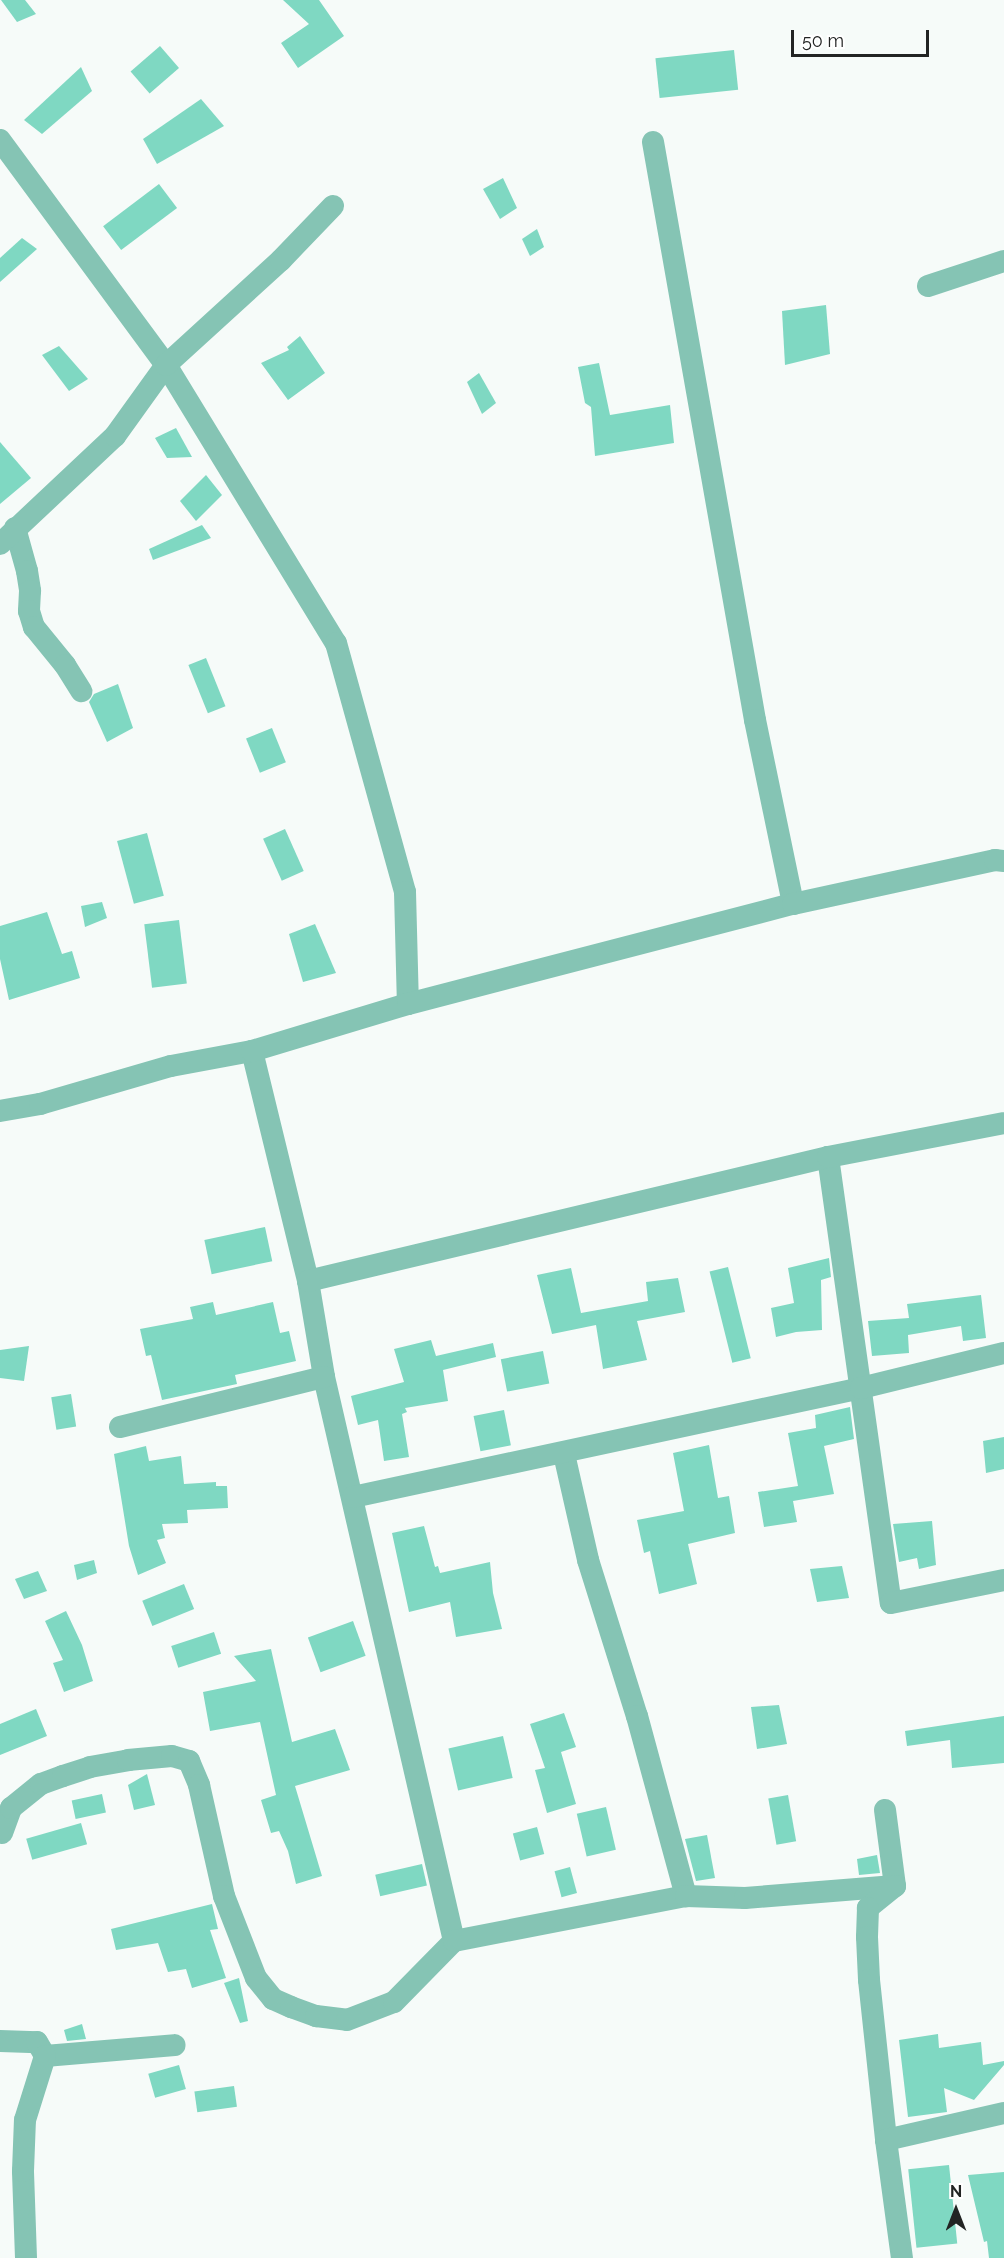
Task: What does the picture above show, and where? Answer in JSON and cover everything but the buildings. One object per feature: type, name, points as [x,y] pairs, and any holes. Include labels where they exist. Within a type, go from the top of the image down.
[{"type":"street","points":[[0,140],[166,365],[336,644],[405,892],[408,1004]]},
{"type":"street","points":[[653,142],[755,720],[793,904]]},
{"type":"street","points":[[81,691],[65,665],[34,627],[29,611],[30,591],[27,571],[5,534],[115,436],[166,365],[281,260],[333,206]]},
{"type":"street","points":[[928,286],[1004,261]]},
{"type":"street","points":[[0,1111],[40,1104],[171,1066],[252,1051],[408,1004],[793,904],[994,860],[1004,861]]},
{"type":"street","points":[[252,1051],[308,1281],[324,1377],[454,1941]]},
{"type":"street","points":[[308,1281],[828,1157],[1004,1123]]},
{"type":"street","points":[[828,1157],[891,1603],[1004,1580]]},
{"type":"street","points":[[353,1497],[564,1454],[861,1388],[1004,1353]]},
{"type":"street","points":[[120,1427],[324,1377]]},
{"type":"street","points":[[564,1454],[588,1560],[637,1716],[686,1896]]},
{"type":"street","points":[[2,1833],[11,1808],[41,1784],[90,1767],[172,1756],[189,1761],[200,1785],[224,1896],[256,1978],[273,1999],[316,2016],[347,2020],[375,2012],[394,2002],[454,1941],[686,1896],[745,1898],[895,1886]]},
{"type":"street","points":[[885,1810],[895,1886]]},
{"type":"street","points":[[895,1886],[868,1908],[867,1924],[869,1980],[885,2140],[902,2258]]},
{"type":"street","points":[[0,2041],[37,2042],[45,2056],[25,2120],[23,2171],[26,2258]]},
{"type":"street","points":[[45,2056],[175,2045]]},
{"type":"street","points":[[885,2140],[1004,2113]]}]
